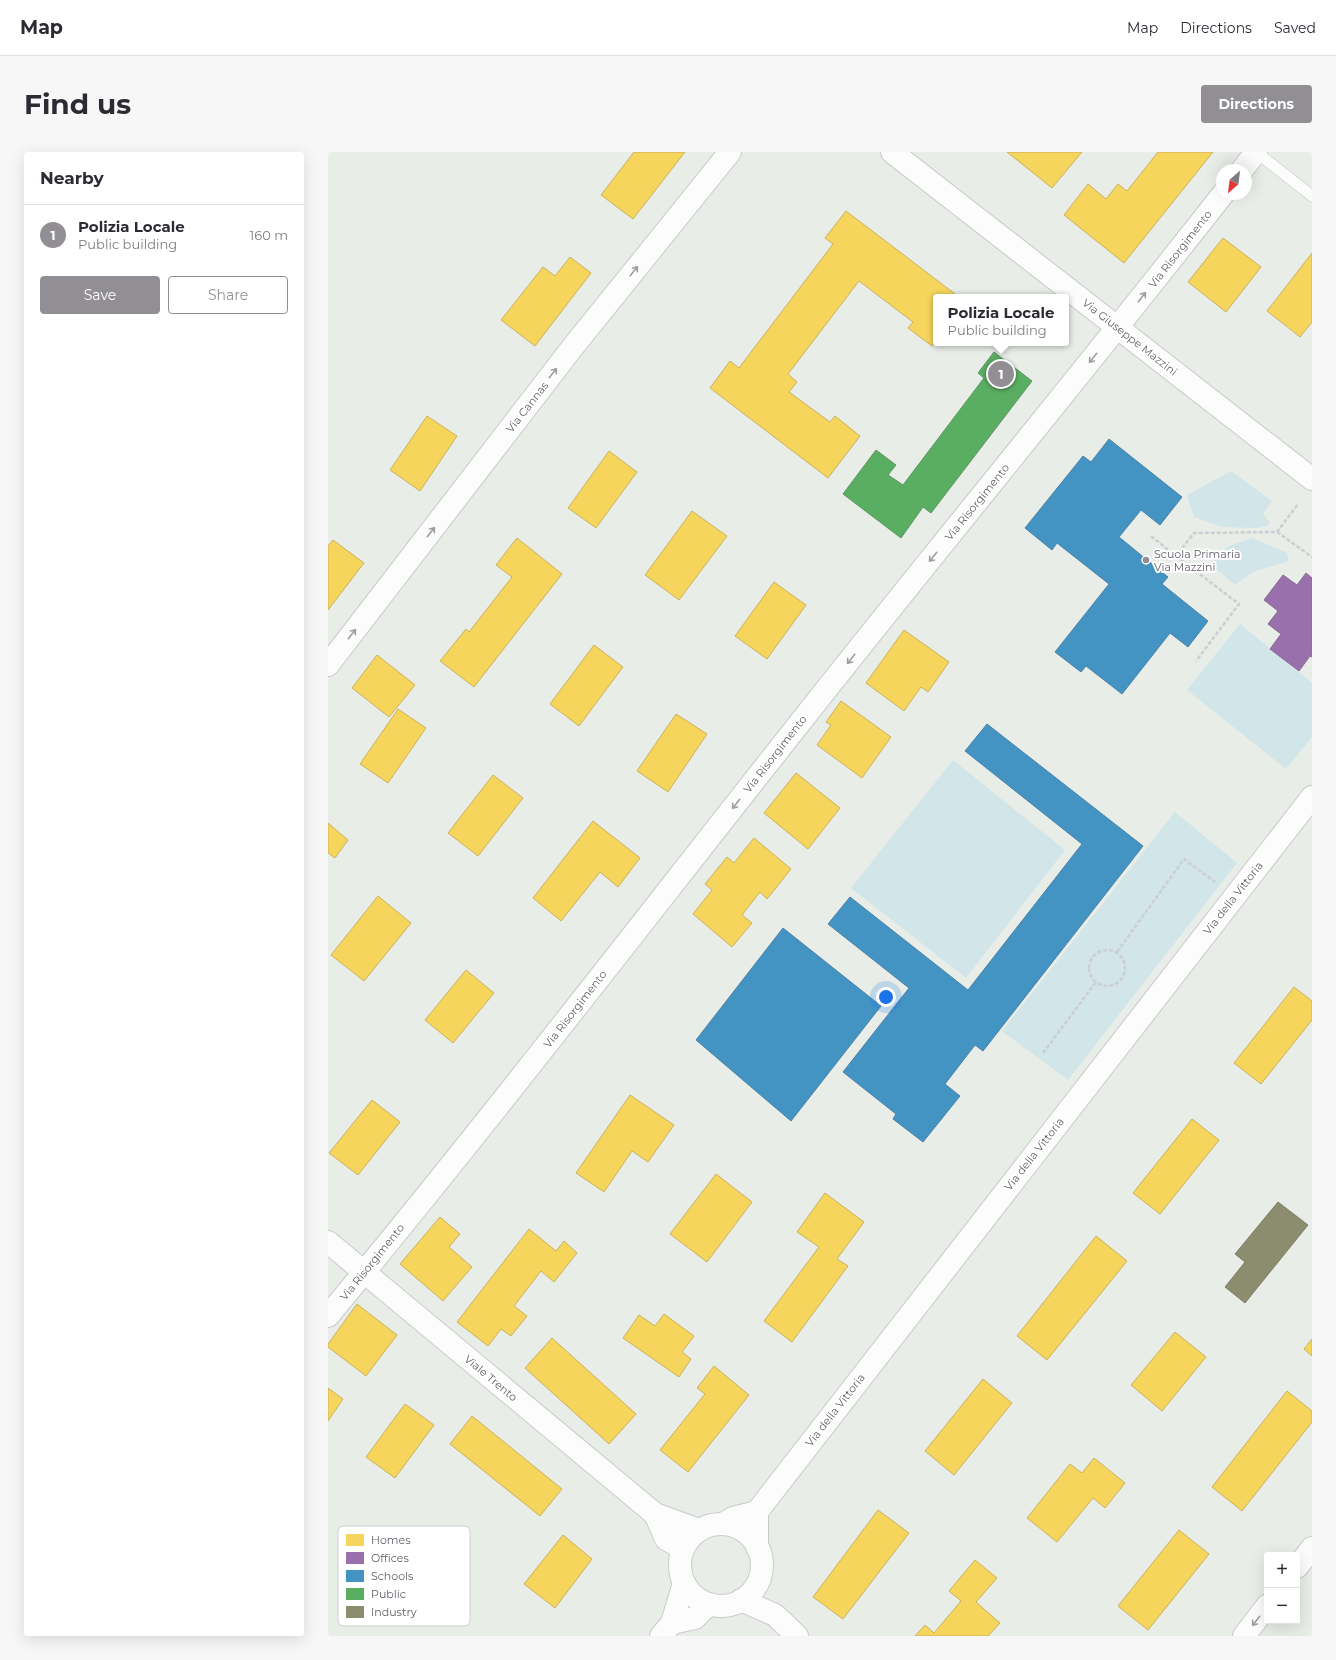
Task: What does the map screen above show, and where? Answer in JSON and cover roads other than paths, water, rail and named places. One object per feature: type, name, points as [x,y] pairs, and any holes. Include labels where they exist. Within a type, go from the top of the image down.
[{"type":"street","name":"Via Cannas","points":[[328,665],[572,348],[730,152]]},
{"type":"street","name":"Via Giuseppe Mazzini","points":[[892,152],[1312,479]]},
{"type":"street","points":[[1247,164],[1256,152]]},
{"type":"street","name":"Via Risorgimento","points":[[328,1316],[530,1066],[796,727],[1118,328],[1218,200]]},
{"type":"street","name":"Via della Vittoria","points":[[757,1512],[1312,797]]},
{"type":"street","name":"Viale Trento","points":[[328,1242],[655,1514],[700,1530]]},
{"type":"street","points":[[722,1524],[733,1518],[757,1512],[757,1547]]},
{"type":"street","name":"Viale Trento","points":[[655,1514],[666,1539],[683,1549]]},
{"type":"street","points":[[713,1524],[722,1524],[740,1528],[750,1536],[757,1547],[762,1562],[762,1569],[756,1586],[750,1594],[731,1604],[720,1606],[709,1604],[699,1599],[691,1592],[684,1583],[680,1561],[683,1549],[690,1538],[700,1530],[713,1524]]},
{"type":"street","points":[[1300,1564],[1312,1548]]},
{"type":"street","points":[[759,1576],[775,1615]]},
{"type":"street","points":[[667,1630],[684,1583]]},
{"type":"street","points":[[741,1600],[775,1615],[797,1636]]},
{"type":"street","points":[[667,1630],[695,1618],[709,1604]]},
{"type":"street","points":[[1244,1636],[1264,1610]]},
{"type":"lane","points":[[1256,152],[1312,196]]},
{"type":"place","name":"Polizia Locale","points":[[1001,374]]},
{"type":"place","name":"Scuola Primaria Via Mazzini","points":[[1146,560]]}]
